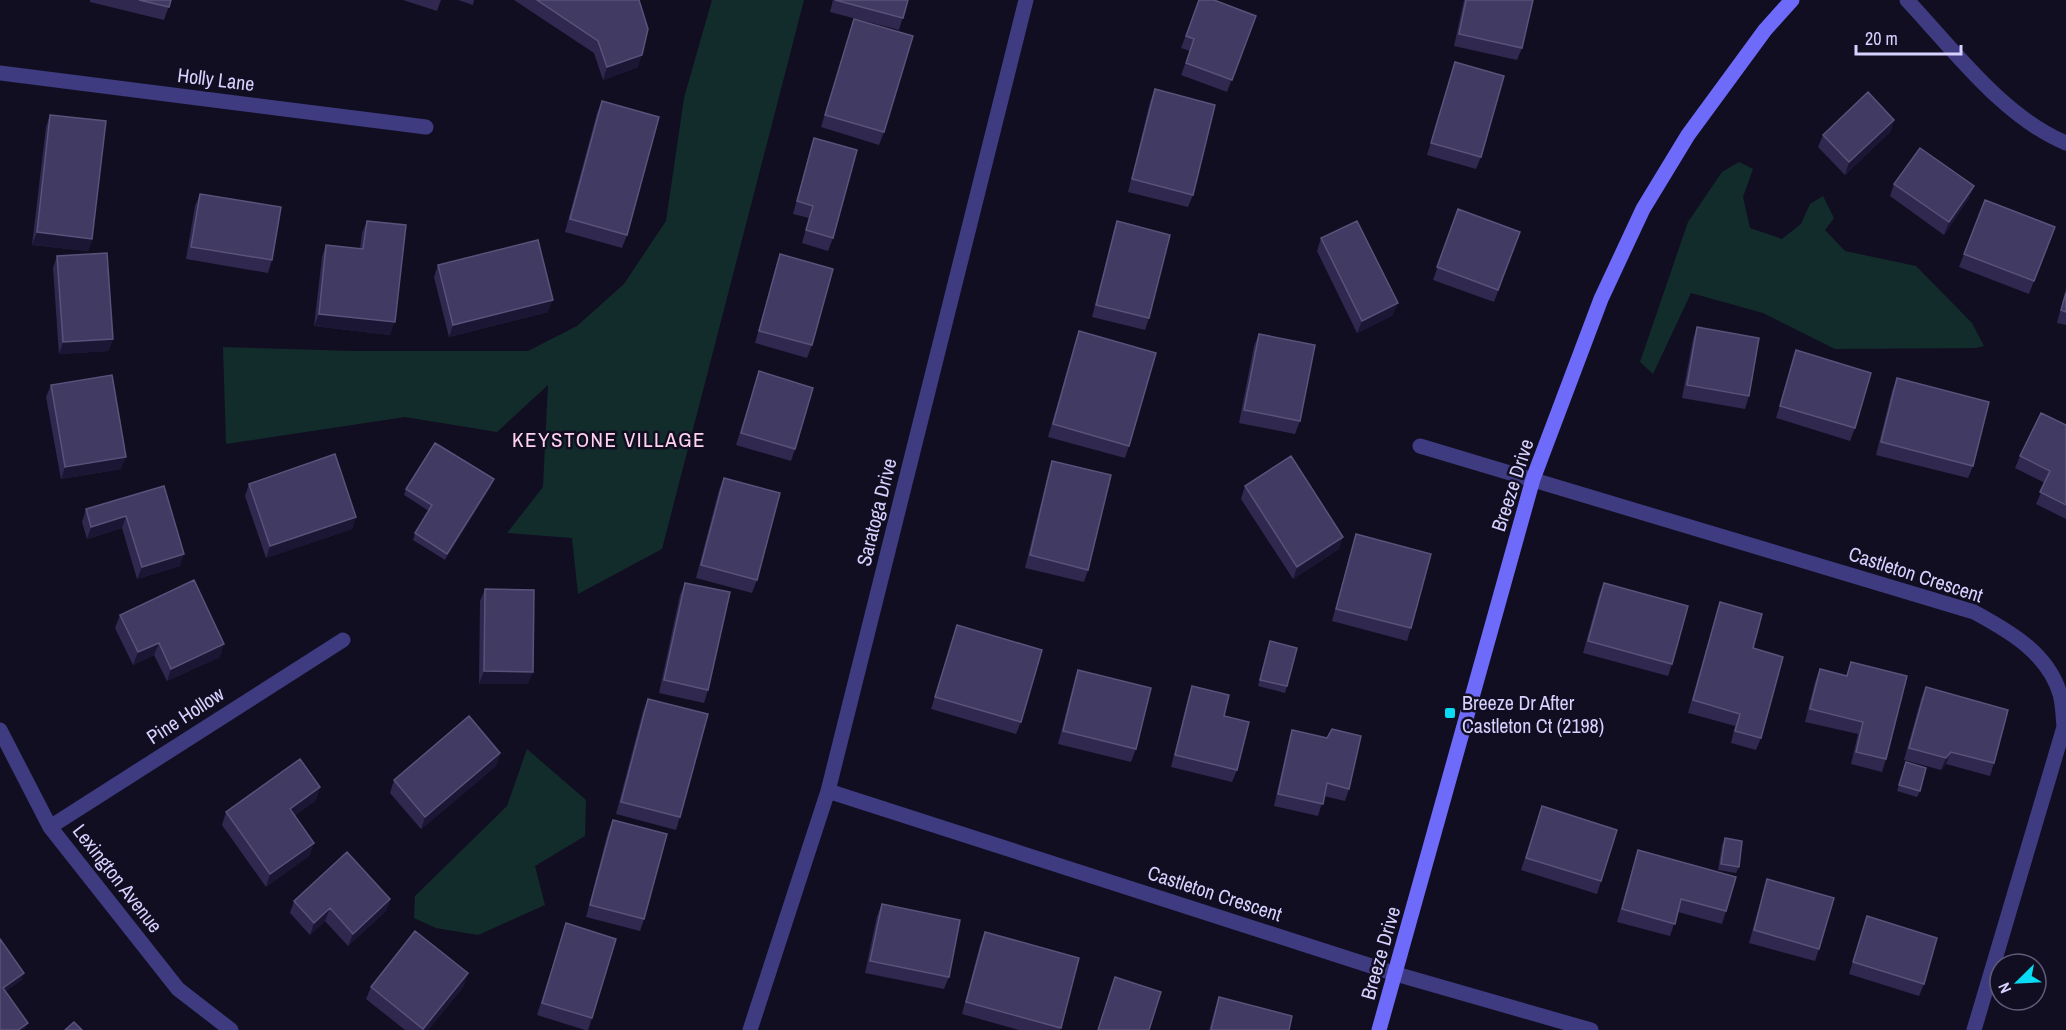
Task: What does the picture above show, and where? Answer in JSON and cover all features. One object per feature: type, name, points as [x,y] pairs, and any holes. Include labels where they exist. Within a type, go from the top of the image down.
[{"type":"street","name":"Saratoga Drive","points":[[750,1030],[828,791],[1026,0]]},
{"type":"street","name":"Breeze Drive","points":[[1380,1030],[1533,479],[1601,299],[1643,209],[1688,135],[1765,30],[1792,0]]},
{"type":"street","points":[[1907,0],[2009,107],[2044,134],[2066,142]]},
{"type":"street","name":"Holly Lane","points":[[0,73],[426,127]]},
{"type":"street","name":"Castleton Crescent","points":[[1420,446],[1974,612],[2010,632],[2041,659],[2060,693],[2064,727],[1974,1030]]},
{"type":"street","name":"Pine Hollow","points":[[50,826],[343,640]]},
{"type":"street","name":"Lexington Avenue","points":[[0,730],[50,826],[178,989],[231,1030]]},
{"type":"street","name":"Castleton Crescent","points":[[828,791],[1396,974],[1591,1030]]},
{"type":"green space","points":[[712,0],[804,0],[662,549],[578,594],[572,538],[507,533],[543,487],[548,385],[497,432],[405,417],[226,444],[223,347],[352,351],[528,351],[577,326],[624,284],[666,221],[684,98]]},
{"type":"green space","points":[[1739,162],[1753,169],[1743,197],[1750,228],[1782,239],[1801,224],[1810,204],[1823,196],[1834,218],[1825,230],[1845,251],[1916,266],[1972,323],[1984,346],[1976,348],[1835,349],[1763,313],[1691,293],[1653,374],[1640,362],[1688,222],[1722,172]]},
{"type":"green space","points":[[527,749],[586,800],[585,836],[535,866],[545,905],[478,935],[436,928],[414,918],[415,896],[507,806]]},
{"type":"building","points":[[139,0],[171,0],[169,7]]},
{"type":"building","points":[[537,0],[639,0],[648,29],[642,55],[607,67],[598,41]]},
{"type":"building","points":[[835,0],[908,0],[903,18]]},
{"type":"building","points":[[1199,0],[1214,0],[1256,16],[1232,80],[1186,63],[1194,39],[1186,36]]},
{"type":"building","points":[[1466,0],[1533,0],[1522,48],[1459,34]]},
{"type":"building","points":[[854,19],[913,36],[884,132],[825,115]]},
{"type":"building","points":[[1455,62],[1504,76],[1481,157],[1431,143]]},
{"type":"building","points":[[1155,89],[1215,105],[1193,195],[1132,179]]},
{"type":"building","points":[[1868,92],[1894,120],[1849,162],[1823,135]]},
{"type":"building","points":[[602,101],[659,117],[627,235],[570,219]]},
{"type":"building","points":[[50,115],[106,121],[92,239],[37,232]]},
{"type":"building","points":[[814,138],[857,150],[833,238],[806,230],[813,206],[797,201]]},
{"type":"building","points":[[1920,148],[1974,186],[1949,222],[1894,184]]},
{"type":"building","points":[[200,194],[281,207],[272,260],[191,247]]},
{"type":"building","points":[[1985,200],[2055,227],[2034,281],[1964,254]]},
{"type":"building","points":[[1458,209],[1520,232],[1498,290],[1437,267]]},
{"type":"building","points":[[367,221],[406,225],[395,322],[319,314],[326,245],[363,249]]},
{"type":"building","points":[[1117,221],[1170,235],[1149,318],[1096,305]]},
{"type":"building","points":[[1357,221],[1398,303],[1362,321],[1321,238]]},
{"type":"building","points":[[538,240],[553,300],[453,325],[438,265]]},
{"type":"building","points":[[107,253],[113,339],[63,342],[57,256]]},
{"type":"building","points":[[780,254],[833,269],[812,345],[759,331]]},
{"type":"building","points":[[2066,293],[2066,312],[2061,310]]},
{"type":"building","points":[[1697,327],[1759,338],[1749,396],[1687,385]]},
{"type":"building","points":[[1079,331],[1156,353],[1129,446],[1053,424]]},
{"type":"building","points":[[1259,334],[1315,345],[1300,421],[1244,410]]},
{"type":"building","points":[[1796,350],[1871,373],[1855,428],[1780,406]]},
{"type":"building","points":[[759,371],[813,388],[795,449],[741,433]]},
{"type":"building","points":[[112,375],[126,457],[65,467],[51,385]]},
{"type":"building","points":[[1897,378],[1989,402],[1973,466],[1881,442]]},
{"type":"building","points":[[2041,413],[2066,425],[2066,505],[2040,492],[2050,471],[2020,456]]},
{"type":"building","points":[[435,443],[494,479],[447,554],[415,533],[432,505],[406,489]]},
{"type":"building","points":[[335,454],[356,517],[270,546],[249,484]]},
{"type":"building","points":[[1291,456],[1343,537],[1297,567],[1245,486]]},
{"type":"building","points":[[1052,461],[1111,475],[1088,570],[1030,555]]},
{"type":"building","points":[[724,478],[780,493],[757,580],[701,565]]},
{"type":"building","points":[[164,486],[184,554],[142,567],[126,516],[91,527],[86,509]]},
{"type":"building","points":[[1356,534],[1431,554],[1411,628],[1336,609]]},
{"type":"building","points":[[194,580],[224,644],[171,669],[159,643],[138,652],[120,615]]},
{"type":"building","points":[[685,583],[730,592],[708,690],[664,680]]},
{"type":"building","points":[[1604,583],[1688,606],[1672,664],[1588,641]]},
{"type":"building","points":[[485,589],[534,590],[533,672],[484,671]]},
{"type":"building","points":[[1720,602],[1762,614],[1753,648],[1783,657],[1761,738],[1735,731],[1740,714],[1693,700]]},
{"type":"building","points":[[957,625],[1042,650],[1021,722],[935,697]]},
{"type":"building","points":[[1270,641],[1297,648],[1287,686],[1260,680]]},
{"type":"building","points":[[1851,662],[1907,676],[1886,759],[1856,752],[1863,722],[1810,709],[1820,669],[1847,676]]},
{"type":"building","points":[[1078,670],[1151,688],[1136,749],[1063,731]]},
{"type":"building","points":[[1192,686],[1229,695],[1224,716],[1249,722],[1237,770],[1175,755]]},
{"type":"building","points":[[1926,687],[2008,710],[1994,763],[1951,752],[1946,758],[1909,748]]},
{"type":"building","points":[[648,699],[708,714],[680,817],[621,802]]},
{"type":"building","points":[[469,716],[500,753],[425,817],[394,780]]},
{"type":"building","points":[[1332,729],[1361,736],[1349,789],[1327,783],[1323,804],[1278,794],[1292,730],[1327,738]]},
{"type":"building","points":[[300,759],[320,787],[290,809],[314,843],[270,874],[226,812]]},
{"type":"building","points":[[1906,762],[1926,768],[1920,791],[1899,785]]},
{"type":"building","points":[[1542,806],[1617,830],[1601,881],[1526,858]]},
{"type":"building","points":[[613,820],[667,834],[644,919],[590,905]]},
{"type":"building","points":[[1725,838],[1742,841],[1739,867],[1721,864]]},
{"type":"building","points":[[1638,850],[1736,877],[1726,911],[1681,899],[1675,924],[1622,909]]},
{"type":"building","points":[[347,852],[390,899],[353,934],[330,908],[314,923],[294,901]]},
{"type":"building","points":[[1767,879],[1834,898],[1819,949],[1754,930]]},
{"type":"building","points":[[882,904],[960,920],[949,977],[870,961]]},
{"type":"building","points":[[1867,916],[1937,938],[1924,984],[1853,962]]},
{"type":"building","points":[[566,923],[616,939],[592,1018],[542,1003]]},
{"type":"building","points":[[415,931],[468,973],[423,1029],[371,987]]},
{"type":"building","points":[[985,932],[1079,958],[1061,1028],[966,1002]]},
{"type":"building","points":[[0,939],[24,973],[3,988],[28,1023],[18,1030],[0,1030]]},
{"type":"building","points":[[1115,977],[1161,992],[1149,1030],[1098,1030]]},
{"type":"building","points":[[1219,997],[1292,1016],[1289,1030],[1211,1030]]},
{"type":"building","points":[[74,1022],[82,1030],[65,1030]]},
{"type":"place","name":"Breeze Dr After Castleton Ct (2198)","points":[[1450,713]]},
{"type":"district","name":"KEYSTONE VILLAGE","points":[[609,439]]}]
